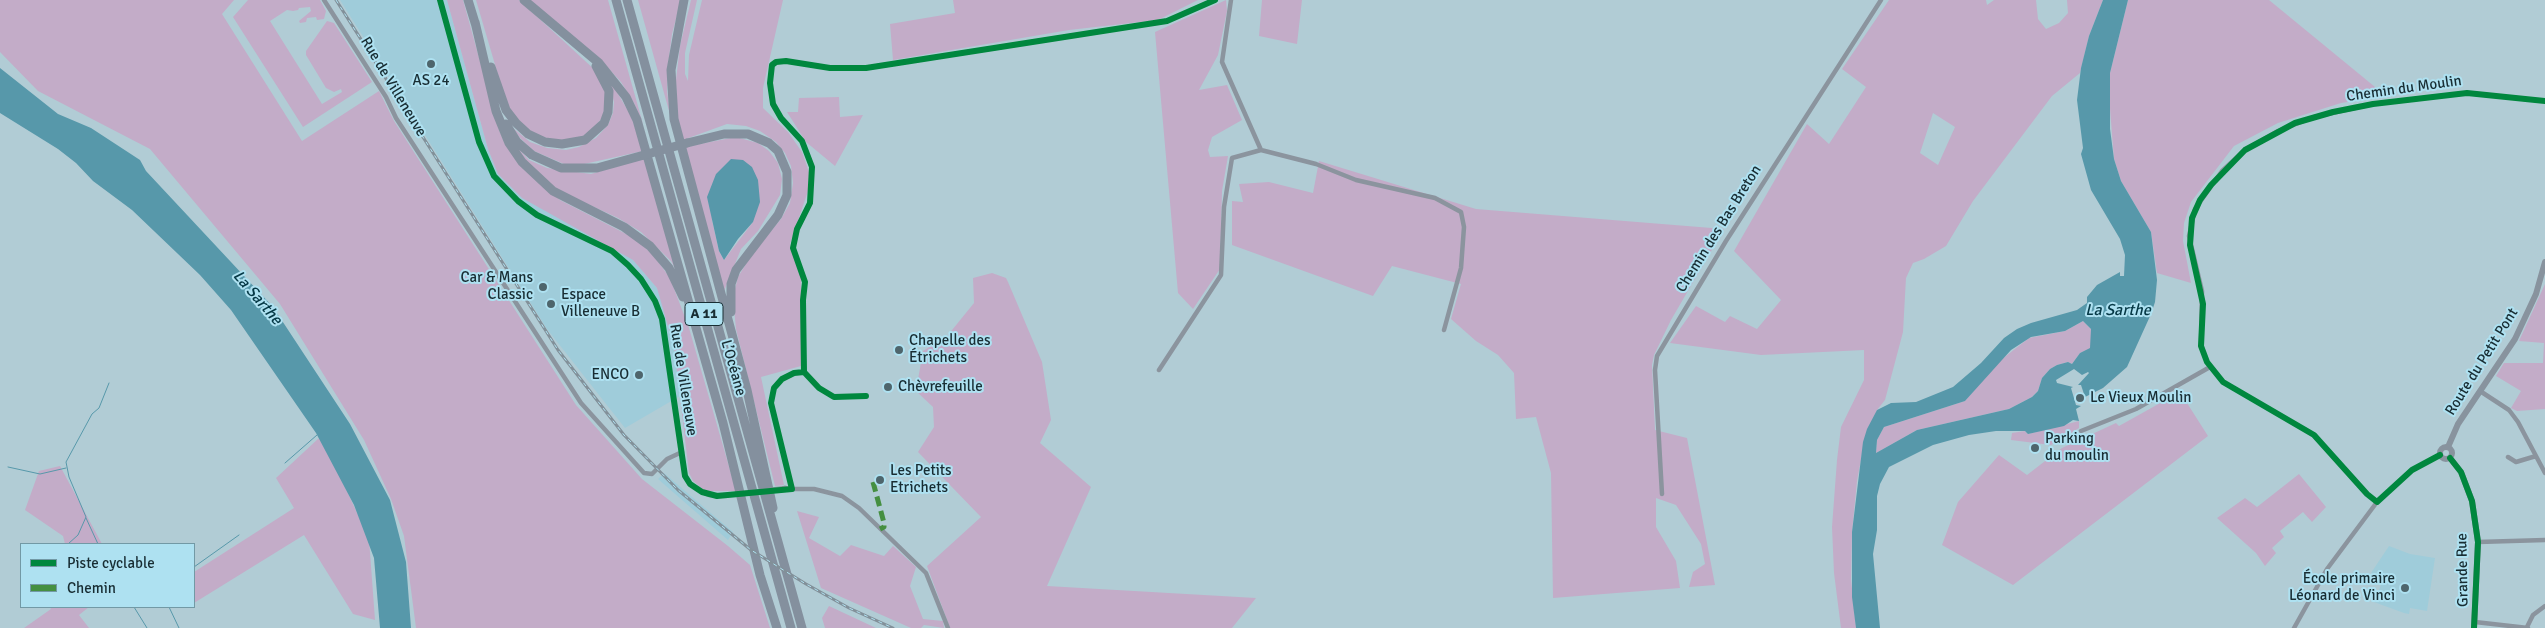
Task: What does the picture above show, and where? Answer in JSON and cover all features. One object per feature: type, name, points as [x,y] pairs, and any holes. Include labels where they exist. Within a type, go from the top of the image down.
[{"type":"highway","points":[[468,0],[503,118],[517,142],[532,155],[550,165],[582,169],[724,134],[748,134],[769,143],[778,151],[787,172],[787,195],[771,226],[750,248],[736,270],[730,294],[730,324]]},
{"type":"highway","points":[[524,0],[571,38],[613,78],[637,120],[707,365],[755,557],[777,628]]},
{"type":"highway","name":"L’Océane","points":[[616,0],[791,628]]},
{"type":"highway","name":"L’Océane","points":[[627,0],[802,628]]},
{"type":"highway","points":[[684,0],[671,70],[674,119],[730,324],[773,503],[771,518]]},
{"type":"highway","points":[[475,22],[506,110],[528,134],[545,142],[562,144],[585,140],[604,123],[608,112],[610,99],[607,83],[571,38]]},
{"type":"highway","points":[[475,22],[496,111],[514,149],[534,175],[553,191],[624,228],[657,254],[669,268],[678,286],[702,358],[707,365]]},
{"type":"street","name":"Rue de Villeneuve","points":[[324,0],[386,98],[396,118],[581,403],[644,473],[652,474],[667,459],[682,452]]},
{"type":"street","name":"Rue de Villeneuve","points":[[440,0],[479,142],[494,176],[518,202],[537,215],[612,251],[641,279],[655,301],[662,319],[685,476],[690,484],[709,495],[728,495],[785,488],[814,489],[842,496],[859,508],[926,573],[948,628]]},
{"type":"street","points":[[866,396],[834,397],[819,388],[804,372],[805,282],[793,248],[797,228],[810,203],[812,167],[802,141],[781,118],[773,104],[770,83],[771,70],[776,62],[786,61],[830,68],[876,66],[1167,21],[1215,0]]},
{"type":"street","points":[[1231,0],[1222,62],[1261,150]]},
{"type":"street","name":"Chemin des Bas Breton","points":[[1662,494],[1655,370],[1657,356],[1726,241],[1881,0]]},
{"type":"street","name":"Chemin du Moulin","points":[[2210,366],[2201,346],[2203,304],[2190,245],[2190,230],[2200,200],[2222,171],[2245,150],[2295,123],[2333,112],[2373,104],[2467,93],[2545,101]]},
{"type":"street","points":[[1160,370],[1221,276],[1224,207],[1232,158],[1261,150],[1316,164],[1356,180],[1435,198],[1461,212],[1464,227],[1461,268],[1444,330]]},
{"type":"street","name":"Route du Petit Pont","points":[[2448,446],[2451,436],[2515,339],[2527,315],[2545,262]]},
{"type":"street","points":[[2081,431],[2136,409],[2210,366],[2223,382],[2314,435],[2367,494],[2377,502]]},
{"type":"street","points":[[792,489],[771,403],[774,388],[782,379],[794,373],[804,372]]},
{"type":"street","points":[[2480,391],[2509,410],[2545,473]]},
{"type":"street","points":[[2294,628],[2327,569],[2377,502],[2412,470],[2440,455],[2442,448],[2448,446],[2452,451],[2450,458],[2444,459],[2440,455]]},
{"type":"street","points":[[2508,457],[2516,462],[2536,456]]},
{"type":"street","name":"Grande Rue","points":[[2450,458],[2461,472],[2472,501],[2478,542],[2475,625]]},
{"type":"street","points":[[2478,542],[2545,540]]},
{"type":"street","points":[[2475,625],[2528,628],[2533,615],[2545,606]]},
{"type":"shaded area","points":[[0,0],[234,0],[222,14],[302,141],[379,91],[394,121],[576,405],[642,479],[750,565],[770,628],[416,628],[404,536],[391,499],[364,440],[280,304],[150,149],[38,91],[0,52]]},
{"type":"shaded area","points":[[248,0],[320,0],[326,11],[324,19],[317,20],[316,17],[307,18],[306,22],[300,23],[299,21],[311,11],[310,7],[299,8],[293,11],[287,10],[270,21],[322,104],[342,92],[341,89],[334,92],[326,88],[306,55],[306,51],[327,21],[334,23],[372,82],[303,127],[233,17]]},
{"type":"shaded area","points":[[340,0],[447,0],[488,149],[498,174],[579,228],[633,260],[657,288],[674,347],[680,396],[625,428],[547,329]]},
{"type":"shaded area","points":[[447,0],[463,0],[499,130],[505,144],[560,200],[636,239],[654,256],[670,278],[689,328],[736,491],[705,491],[693,481],[689,473],[674,347],[657,288],[633,260],[522,198],[498,174],[488,149]]},
{"type":"shaded area","points":[[476,0],[519,0],[596,71],[605,88],[606,98],[603,117],[588,134],[577,140],[552,140],[534,134],[518,122],[506,102]]},
{"type":"shaded area","points":[[527,0],[608,0],[643,124],[634,103],[621,82],[597,56]]},
{"type":"shaded area","points":[[638,0],[681,0],[672,34],[668,65],[667,91],[671,118]]},
{"type":"shaded area","points":[[691,0],[697,0],[685,53],[685,74],[688,81],[689,55],[702,0],[783,0],[763,88],[763,108],[788,132],[802,152],[809,172],[808,191],[790,244],[801,278],[801,366],[761,377],[784,485],[775,486],[736,329],[733,297],[738,277],[752,254],[781,219],[790,203],[793,183],[791,166],[785,153],[776,142],[760,131],[746,126],[727,124],[683,140],[677,119],[676,80],[680,46]]},
{"type":"shaded area","points":[[953,0],[1198,0],[1158,20],[1069,30],[893,60],[890,24],[955,13]]},
{"type":"shaded area","points":[[1226,0],[1227,11],[1218,55],[1199,90],[1227,85],[1242,120],[1212,137],[1208,150],[1210,157],[1228,156],[1222,191],[1220,269],[1193,309],[1178,293],[1155,32]]},
{"type":"shaded area","points":[[1262,0],[1302,0],[1297,44],[1259,36]]},
{"type":"shaded area","points":[[1889,0],[1986,0],[1987,5],[1994,0],[2036,0],[2038,19],[2046,29],[2059,23],[2068,13],[2067,0],[2103,0],[2089,36],[2080,73],[2052,96],[1973,201],[1946,246],[1913,263],[1906,278],[1903,332],[1885,400],[1877,410],[1862,454],[1857,481],[1852,532],[1851,579],[1856,628],[1841,628],[1834,573],[1832,527],[1841,427],[1864,380],[1864,350],[1761,355],[1670,343],[1696,306],[1725,322],[1730,316],[1757,329],[1781,300],[1734,251],[1807,124],[1829,144],[1866,87],[1842,69]],"holes":[[[1933,113],[1955,127],[1938,165],[1920,153]]]},
{"type":"shaded area","points":[[2128,0],[2269,0],[2386,96],[2341,103],[2278,123],[2234,146],[2191,202],[2184,223],[2183,241],[2191,283],[2157,273],[2151,232],[2121,181],[2114,159],[2109,96],[2110,73]]},
{"type":"shaded area","points":[[607,75],[631,116],[643,151],[584,164],[564,164],[534,151],[520,138],[513,128],[530,142],[547,148],[566,150],[579,147],[596,138],[608,125],[613,113],[614,102]]},
{"type":"shaded area","points":[[839,97],[840,117],[863,115],[835,166],[806,142],[787,112],[798,112],[799,98]]},
{"type":"shaded area","points":[[736,137],[758,143],[769,151],[778,163],[782,179],[780,195],[758,231],[741,249],[724,291],[684,147]],"holes":[[[712,220],[753,222],[724,260],[719,251]]]},
{"type":"shaded area","points":[[516,146],[529,160],[547,168],[591,174],[645,158],[679,276],[671,261],[641,232],[618,218],[555,189],[528,164]]},
{"type":"shaded area","points":[[1319,161],[1476,209],[1724,229],[1671,320],[1654,355],[1652,365],[1655,430],[1687,438],[1715,585],[1689,587],[1693,572],[1705,564],[1701,544],[1676,505],[1656,498],[1656,527],[1676,561],[1680,588],[1553,598],[1551,473],[1536,417],[1516,419],[1514,373],[1498,355],[1476,341],[1451,319],[1461,284],[1392,266],[1373,296],[1232,245],[1232,201],[1243,202],[1239,184],[1269,182],[1313,193]]},
{"type":"shaded area","points":[[992,273],[1006,278],[1042,362],[1051,420],[1040,443],[1091,487],[1047,586],[1256,598],[1232,628],[950,628],[927,566],[981,517],[918,452],[934,427],[933,407],[916,391],[923,351],[948,335],[974,303],[973,278]]},
{"type":"shaded area","points":[[2545,284],[2545,409],[2517,411],[2511,408],[2521,391],[2496,376],[2504,363],[2543,363],[2544,343],[2519,341]]},
{"type":"shaded area","points":[[2083,321],[2091,329],[2091,348],[2080,353],[2072,364],[2068,362],[2050,369],[2042,378],[2038,391],[2032,397],[2009,409],[1917,430],[1876,453],[1877,440],[1884,427],[1965,401],[1997,363],[2029,338],[2065,331]]},
{"type":"shaded area","points":[[2180,392],[2208,436],[2013,585],[1942,545],[1958,502],[1999,455],[2027,475],[2062,448],[2116,423],[2119,426]]},
{"type":"shaded area","points":[[2079,421],[2079,428],[2051,445],[2011,440],[2012,433],[2025,431],[2028,434]]},
{"type":"shaded area","points":[[319,438],[336,467],[369,539],[375,620],[353,614],[304,535],[195,602],[195,571],[294,508],[276,478]]},
{"type":"shaded area","points":[[60,466],[101,543],[65,543],[63,536],[25,510],[39,471]]},
{"type":"shaded area","points":[[664,473],[733,532],[728,540],[658,479]]},
{"type":"shaded area","points":[[2299,474],[2326,507],[2312,522],[2303,512],[2280,531],[2284,537],[2272,548],[2276,553],[2265,566],[2256,553],[2217,518],[2245,498],[2257,507]]},
{"type":"shaded area","points":[[797,511],[819,517],[809,538],[840,556],[851,545],[884,556],[893,546],[916,567],[910,586],[923,619],[943,621],[944,628],[924,625],[921,628],[911,628],[821,588]]},
{"type":"shaded area","name":"École primaire Léonard de Vinci","points":[[2389,546],[2410,554],[2435,558],[2427,611],[2410,608],[2409,614],[2374,602],[2383,580],[2371,573]]},
{"type":"shaded area","points":[[829,606],[876,628],[825,628],[822,618]]},
{"type":"shaded area","points":[[88,608],[79,615],[89,628],[24,628],[51,609]]},
{"type":"water","name":"La Sarthe","points":[[2103,0],[2128,0],[2110,73],[2110,129],[2114,159],[2121,181],[2151,232],[2157,280],[2155,302],[2151,314],[2127,367],[2103,388],[2085,397],[2081,385],[2078,385],[2089,373],[2082,375],[2074,369],[2056,380],[2057,383],[2073,387],[2071,388],[2076,405],[2081,406],[2076,409],[2079,421],[2073,420],[2064,426],[2028,434],[2025,431],[1996,431],[1969,435],[1933,445],[1889,467],[1880,484],[1877,496],[1877,530],[1873,554],[1880,628],[1856,628],[1852,597],[1852,532],[1863,442],[1867,429],[1877,410],[1891,403],[1916,402],[1953,387],[1981,363],[2004,338],[2017,329],[2077,310],[2087,303],[2087,297],[2097,285],[2120,272],[2120,276],[2124,276],[2125,255],[2120,239],[2091,190],[2081,154],[2083,148],[2077,100],[2081,68],[2089,36]],"holes":[[[2083,321],[2091,329],[2090,348],[2080,353],[2072,364],[2068,362],[2050,369],[2042,378],[2038,391],[2032,397],[2009,409],[1917,430],[1876,453],[1877,440],[1884,427],[1965,401],[2011,350],[2031,337],[2065,331]]]},
{"type":"water","name":"La Sarthe","points":[[0,68],[58,114],[91,128],[140,160],[146,171],[273,307],[350,424],[390,500],[406,562],[411,628],[380,628],[374,558],[354,505],[316,433],[231,310],[200,275],[132,210],[93,181],[76,163],[58,149],[0,113]]},
{"type":"water","points":[[731,159],[743,160],[752,167],[758,180],[760,202],[753,222],[738,239],[724,260],[719,251],[707,197],[716,174]]},
{"type":"waterway","points":[[69,543],[78,535],[86,517],[69,477],[66,462],[92,414],[99,408],[109,383]]},
{"type":"waterway","points":[[285,463],[317,435]]},
{"type":"waterway","points":[[8,467],[40,474],[66,468]]},
{"type":"waterway","points":[[86,518],[98,543]]},
{"type":"waterway","points":[[195,566],[239,535]]},
{"type":"waterway","points":[[135,608],[147,628]]},
{"type":"waterway","points":[[169,608],[179,628]]},
{"type":"railway","points":[[336,0],[558,350],[624,435],[678,490],[751,550],[849,608],[893,628]]},
{"type":"marked path","points":[[873,482],[884,523],[884,527],[880,529]]},
{"type":"cycle path","points":[[440,0],[479,142],[494,176],[518,201],[537,215],[612,251],[641,279],[655,301],[662,319],[685,476],[690,484],[702,492],[717,496],[792,489],[771,403],[774,388],[782,379],[794,373],[804,372]]},
{"type":"cycle path","points":[[866,396],[834,397],[819,388],[804,372],[803,300],[805,282],[793,248],[797,229],[810,203],[812,167],[802,141],[781,118],[773,104],[770,83],[772,65],[776,62],[786,61],[830,68],[866,68],[1167,21],[1215,0]]},
{"type":"cycle path","points":[[2440,455],[2412,470],[2377,502],[2367,494],[2314,435],[2223,382],[2207,362],[2201,346],[2203,304],[2190,245],[2192,218],[2200,200],[2211,185],[2245,150],[2295,123],[2333,112],[2373,104],[2467,93],[2545,101]]},
{"type":"cycle path","points":[[2450,458],[2461,472],[2472,501],[2478,542],[2474,628]]},
{"type":"place","name":"AS 24","points":[[431,64]]},
{"type":"place","name":"Car & Mans Classic","points":[[543,287]]},
{"type":"place","name":"Espace Villeneuve B","points":[[551,304]]},
{"type":"place","name":"Chapelle des Étrichets","points":[[899,350]]},
{"type":"place","name":"ENCO","points":[[639,375]]},
{"type":"place","name":"Chèvrefeuille","points":[[888,387]]},
{"type":"place","name":"Le Vieux Moulin","points":[[2080,398]]},
{"type":"place","name":"Parking du moulin","points":[[2035,448]]},
{"type":"place","name":"Les Petits Etrichets","points":[[880,480]]},
{"type":"place","name":"École primaire Léonard de Vinci","points":[[2405,588]]}]
